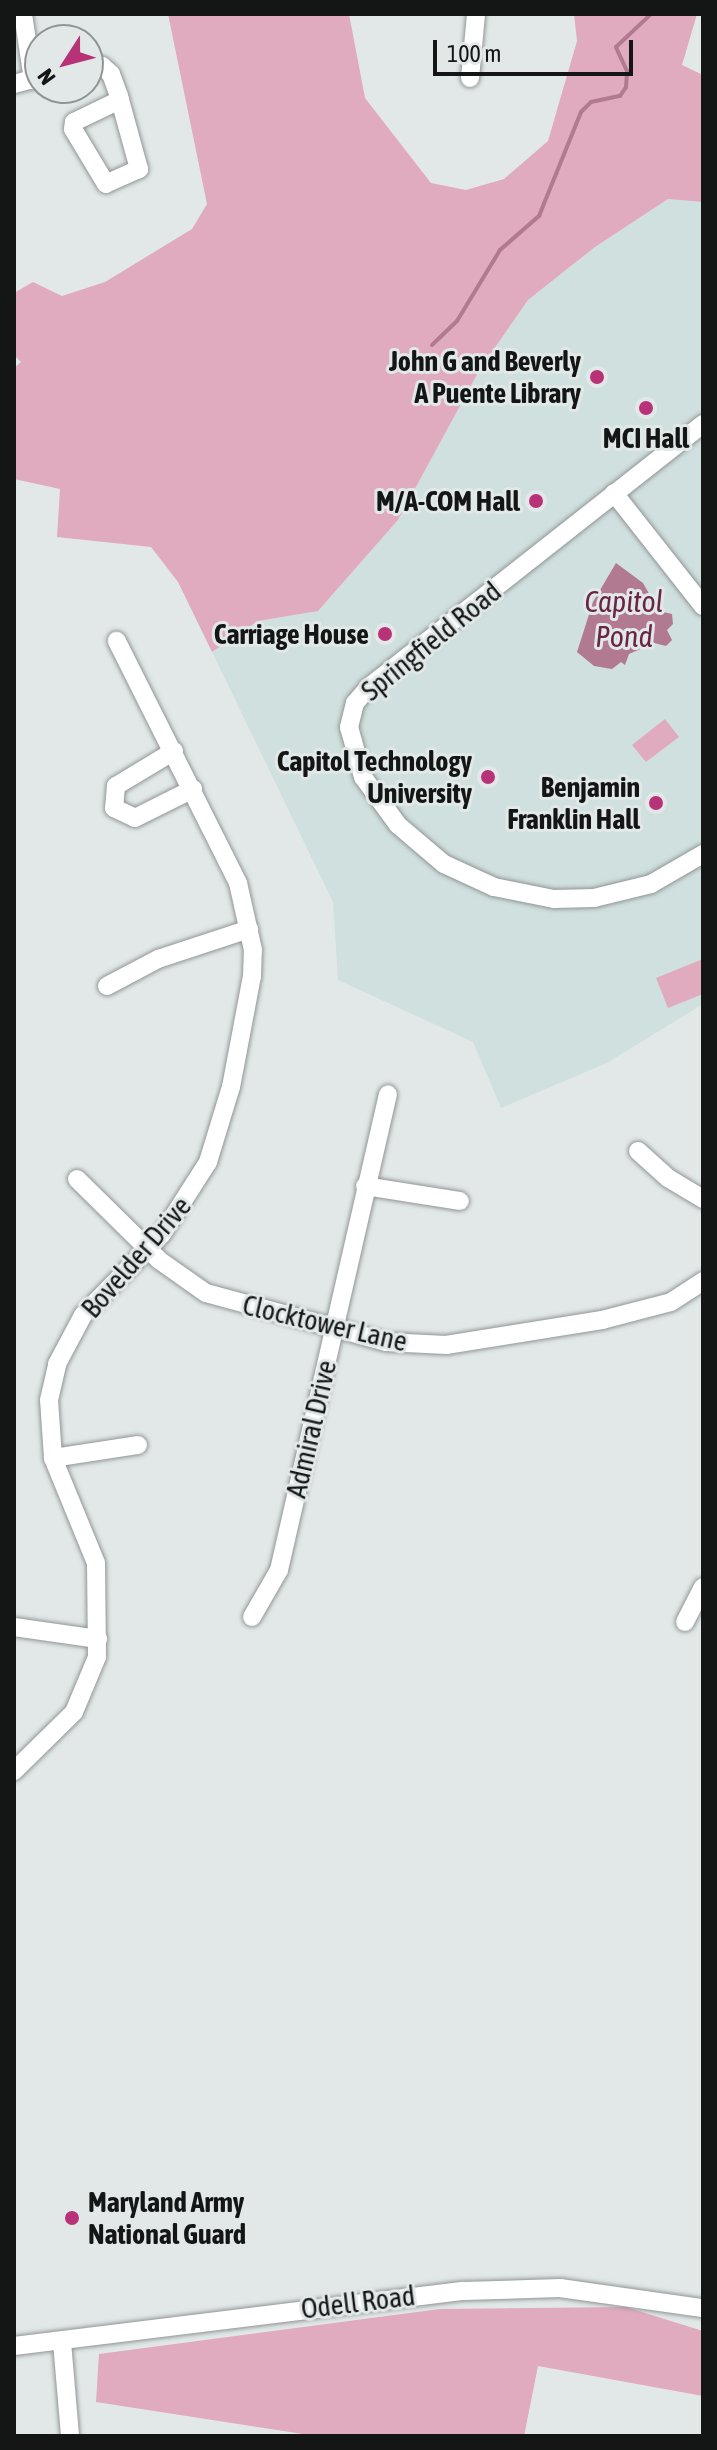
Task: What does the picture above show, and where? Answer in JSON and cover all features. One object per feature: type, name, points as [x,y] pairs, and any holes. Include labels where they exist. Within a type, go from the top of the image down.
[{"type":"street","points":[[470,78],[476,14]]},
{"type":"street","points":[[104,68],[111,74],[120,100],[139,169],[106,184],[73,129],[74,122],[120,100]]},
{"type":"street","name":"Springfield Road","points":[[703,424],[368,688],[351,714],[350,741],[363,777],[398,825],[444,864],[494,887],[554,899],[594,898],[651,884],[703,854]]},
{"type":"street","points":[[614,493],[703,606]]},
{"type":"street","name":"Bovelder Drive","points":[[14,1771],[74,1712],[91,1674],[98,1639],[96,1563],[53,1458],[49,1400],[63,1350],[97,1296],[147,1249],[193,1191],[220,1130],[248,1013],[249,929],[238,883],[117,641]]},
{"type":"street","points":[[174,751],[116,786],[114,808],[135,818],[193,789]]},
{"type":"street","points":[[107,986],[158,959],[249,929]]},
{"type":"street","name":"Admiral Drive","points":[[252,1617],[279,1570],[388,1094]]},
{"type":"street","points":[[638,1151],[668,1178],[703,1199]]},
{"type":"street","name":"Clocktower Lane","points":[[77,1179],[147,1249],[206,1293],[386,1342],[446,1345],[632,1312],[671,1302],[703,1281]]},
{"type":"street","points":[[365,1186],[460,1201]]},
{"type":"street","points":[[53,1458],[138,1445]]},
{"type":"street","points":[[685,1622],[703,1587]]},
{"type":"street","points":[[14,1627],[98,1639]]},
{"type":"street","name":"Odell Road","points":[[14,2346],[393,2296],[464,2291],[560,2288],[703,2308]]},
{"type":"street","points":[[62,2342],[70,2436]]},
{"type":"shaded area","points":[[168,14],[349,14],[365,98],[431,183],[466,190],[504,179],[548,141],[577,41],[574,14],[697,14],[682,65],[703,75],[703,202],[668,199],[595,247],[528,300],[480,369],[398,520],[318,611],[258,621],[212,652],[178,582],[151,547],[57,537],[60,489],[14,479],[14,368],[21,362],[14,355],[14,293],[33,282],[62,296],[105,282],[192,229],[207,204]]},
{"type":"shaded area","name":"Capitol Technology University","points":[[668,199],[703,202],[703,1004],[607,1063],[501,1108],[473,1042],[338,980],[333,902],[212,652],[258,621],[318,611],[398,520],[480,369],[528,300],[595,247]]},
{"type":"shaded area","points":[[665,719],[679,737],[646,762],[632,745]]},
{"type":"shaded area","points":[[703,959],[703,994],[668,1008],[656,978]]},
{"type":"shaded area","points":[[626,2307],[703,2331],[703,2396],[538,2366],[524,2436],[316,2436],[96,2402],[99,2354],[440,2309]]},
{"type":"water","name":"Capitol Pond","points":[[616,563],[643,583],[659,611],[672,614],[673,624],[667,630],[672,640],[666,646],[654,643],[629,654],[625,665],[621,662],[612,669],[594,666],[577,652],[593,602]]},
{"type":"waterway","points":[[432,345],[457,321],[500,250],[539,216],[581,112],[591,102],[620,96],[626,87],[627,71],[616,47],[651,14]]},
{"type":"place","name":"John G and Beverly A Puente Library","points":[[597,377]]},
{"type":"place","name":"MCI Hall","points":[[646,408]]},
{"type":"place","name":"M/A-COM Hall","points":[[536,501]]},
{"type":"place","name":"Carriage House","points":[[385,634]]},
{"type":"place","name":"Capitol Technology University","points":[[488,777]]},
{"type":"place","name":"Benjamin Franklin Hall","points":[[656,803]]},
{"type":"place","name":"Maryland Army National Guard","points":[[72,2218]]}]
